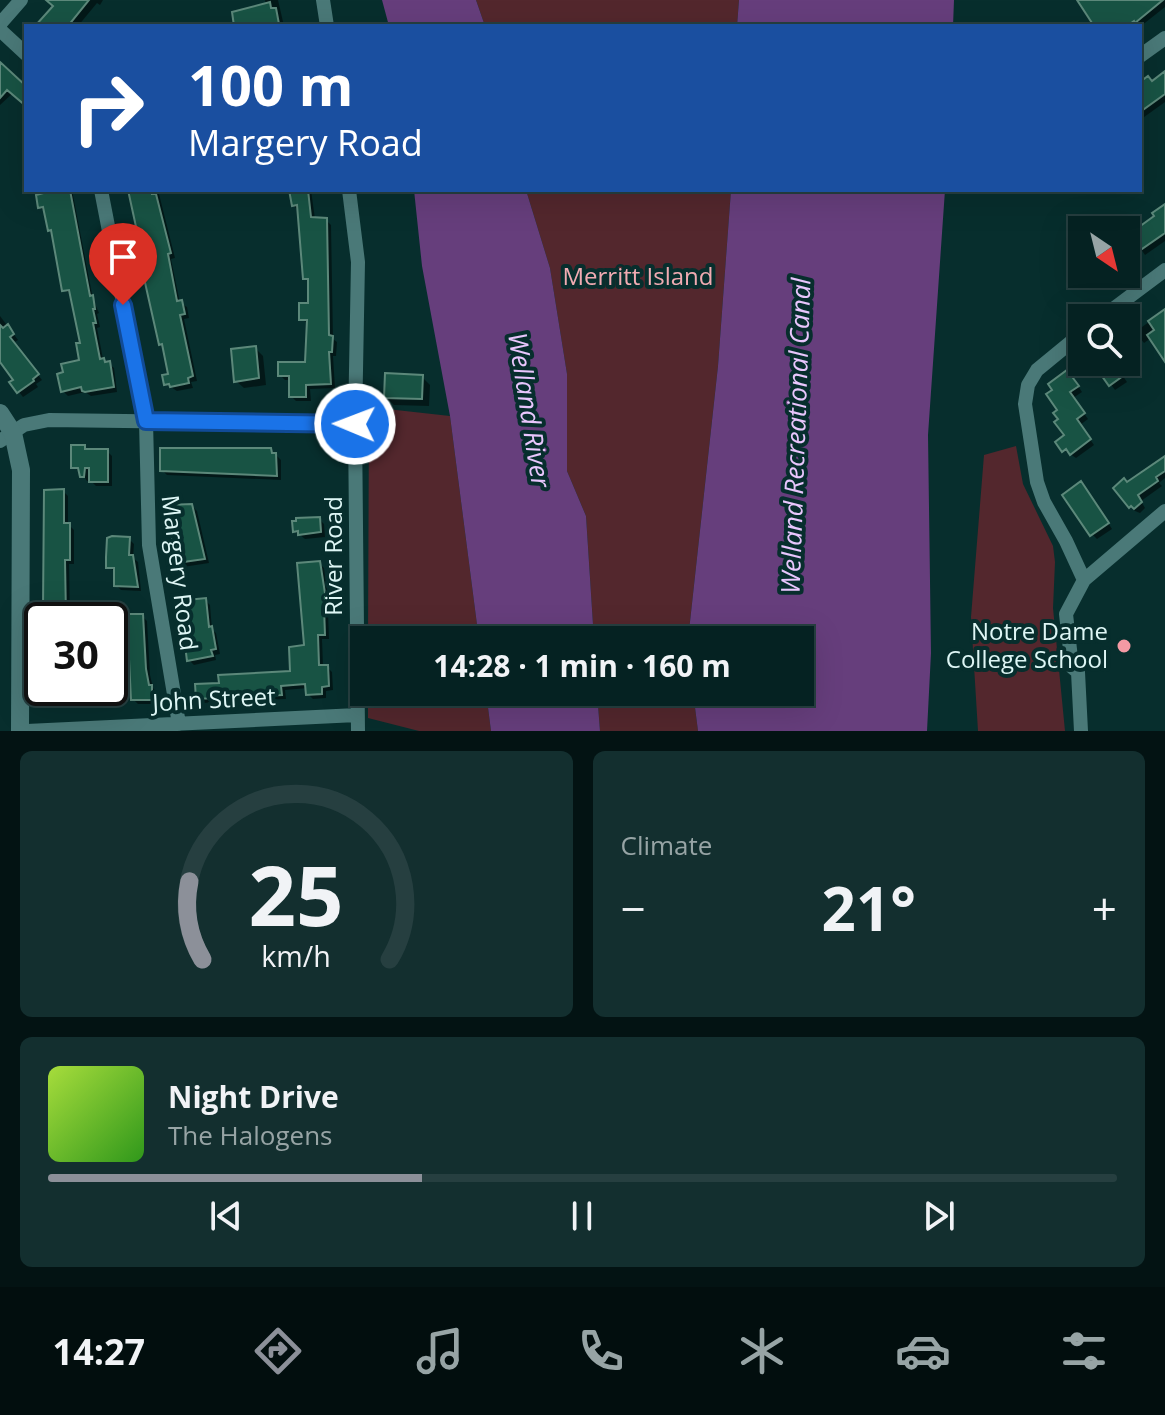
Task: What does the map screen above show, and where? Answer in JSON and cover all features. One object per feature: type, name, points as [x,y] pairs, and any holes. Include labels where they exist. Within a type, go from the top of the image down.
[{"type":"street","points":[[0,24],[21,0]]},
{"type":"street","points":[[323,0],[327,24]]},
{"type":"street","points":[[0,30],[24,52]]},
{"type":"street","points":[[1142,55],[1165,38]]},
{"type":"street","name":"Margery Road","points":[[101,192],[146,421],[149,545],[189,726]]},
{"type":"street","name":"River Road","points":[[349,192],[358,262],[355,424],[358,731]]},
{"type":"street","points":[[1120,304],[1165,270]]},
{"type":"street","points":[[1068,344],[1043,363],[1028,385],[1025,404],[1037,482],[1084,580]]},
{"type":"street","points":[[0,413],[6,437],[19,451],[21,470],[20,731]]},
{"type":"street","points":[[6,437],[24,425],[49,420],[355,424]]},
{"type":"street","points":[[1081,731],[1078,672],[1072,667],[1066,614],[1084,580],[1165,511]]},
{"type":"street","name":"John Street","points":[[27,731],[189,726],[357,715]]},
{"type":"green space","points":[[476,0],[739,0],[737,24],[484,24]]},
{"type":"green space","name":"Merritt Island","points":[[527,192],[731,192],[718,366],[690,626],[593,626],[586,516],[567,471],[567,374],[550,268]]},
{"type":"green space","points":[[369,407],[450,416],[477,626],[368,626]]},
{"type":"green space","points":[[1016,446],[1023,484],[1053,546],[1053,608],[1065,731],[978,731],[971,617],[984,455]]},
{"type":"green space","points":[[368,706],[488,706],[491,731],[419,731],[368,718]]},
{"type":"green space","points":[[598,706],[695,706],[698,731],[600,731]]},
{"type":"water","points":[[382,0],[476,0],[484,24],[388,24]]},
{"type":"water","points":[[739,0],[954,0],[953,24],[737,24]]},
{"type":"water","name":"Welland River","points":[[414,192],[527,192],[550,268],[567,374],[567,471],[586,516],[593,626],[477,626],[450,416],[422,266]]},
{"type":"water","name":"Welland Recreational Canal","points":[[731,192],[945,192],[928,435],[931,653],[927,731],[698,731],[695,706],[814,706],[814,626],[690,626],[718,366]]},
{"type":"water","points":[[488,706],[598,706],[600,731],[491,731]]},
{"type":"building","points":[[46,0],[89,0],[70,24],[37,24],[53,6]]},
{"type":"building","points":[[1077,0],[1163,0],[1135,23],[1093,24]]},
{"type":"building","points":[[270,2],[271,8],[276,8],[279,24],[234,24],[232,12]]},
{"type":"building","points":[[0,62],[24,84],[24,104],[7,90],[0,98]]},
{"type":"building","points":[[1165,71],[1165,94],[1142,111],[1142,80],[1148,76],[1152,81]]},
{"type":"building","points":[[70,192],[90,296],[93,295],[96,323],[93,323],[100,359],[110,361],[114,387],[85,392],[81,387],[61,392],[57,374],[63,372],[61,364],[79,360],[76,343],[80,343],[69,290],[62,291],[51,230],[48,231],[43,207],[38,208],[36,195]]},
{"type":"building","points":[[128,192],[156,194],[171,253],[168,254],[177,301],[182,300],[185,314],[180,315],[193,376],[188,378],[189,383],[170,387],[169,384],[164,385],[162,375],[168,374],[146,287],[142,268],[145,268]]},
{"type":"building","points":[[289,192],[308,192],[311,217],[327,218],[329,335],[333,336],[332,352],[329,352],[331,384],[306,385],[306,397],[289,397],[289,376],[278,376],[278,362],[305,362],[307,320],[299,320],[299,303],[308,303],[308,279],[303,279],[297,205],[292,206]]},
{"type":"building","points":[[1165,204],[1165,233],[1140,250],[1140,226],[1154,216],[1152,213]]},
{"type":"building","points":[[1165,309],[1165,362],[1147,335],[1154,330],[1148,321]]},
{"type":"building","points":[[8,324],[14,334],[10,337],[39,374],[17,393],[9,382],[13,380],[0,362],[0,325],[3,328]]},
{"type":"building","points":[[256,346],[259,378],[234,382],[231,349]]},
{"type":"building","points":[[1067,370],[1068,376],[1079,386],[1070,392],[1085,413],[1077,419],[1091,439],[1070,455],[1066,449],[1062,452],[1055,442],[1064,435],[1054,422],[1058,419],[1053,413],[1057,410],[1046,394],[1052,390],[1048,384]]},
{"type":"building","points":[[385,373],[423,375],[422,399],[384,398]]},
{"type":"building","points":[[1102,376],[1123,376],[1109,386]]},
{"type":"building","points":[[71,445],[85,445],[85,449],[108,449],[108,482],[89,482],[89,468],[85,468],[84,477],[80,477],[78,468],[71,468]]},
{"type":"building","points":[[160,448],[271,448],[272,453],[276,453],[277,476],[160,471]]},
{"type":"building","points":[[1165,456],[1165,471],[1156,477],[1158,481],[1138,495],[1142,502],[1134,509],[1129,508],[1113,488],[1124,478],[1127,482]]},
{"type":"building","points":[[1081,481],[1109,523],[1090,536],[1062,495]]},
{"type":"building","points":[[64,489],[64,523],[70,523],[70,560],[65,560],[66,602],[43,602],[44,490]]},
{"type":"building","points":[[192,504],[205,559],[176,563],[167,505]]},
{"type":"building","points":[[320,517],[321,532],[298,535],[298,531],[293,532],[292,521],[296,518]]},
{"type":"building","points":[[130,537],[129,555],[133,555],[138,587],[114,586],[114,568],[106,568],[107,538]]},
{"type":"building","points":[[320,561],[327,606],[324,607],[325,635],[318,635],[319,665],[328,665],[329,686],[322,687],[322,694],[306,695],[305,684],[281,686],[282,695],[196,699],[195,684],[219,683],[218,675],[290,671],[289,647],[304,645],[297,563]]},
{"type":"building","points":[[206,598],[209,627],[212,626],[216,649],[211,650],[213,656],[187,661],[183,604],[187,604],[187,600]]},
{"type":"building","points":[[128,614],[143,614],[146,669],[149,685],[152,685],[152,700],[131,700]]},
{"type":"place","name":"Notre Dame College School","points":[[1124,646]]},
{"type":"route","points":[[123,305],[146,421],[355,424]]}]
